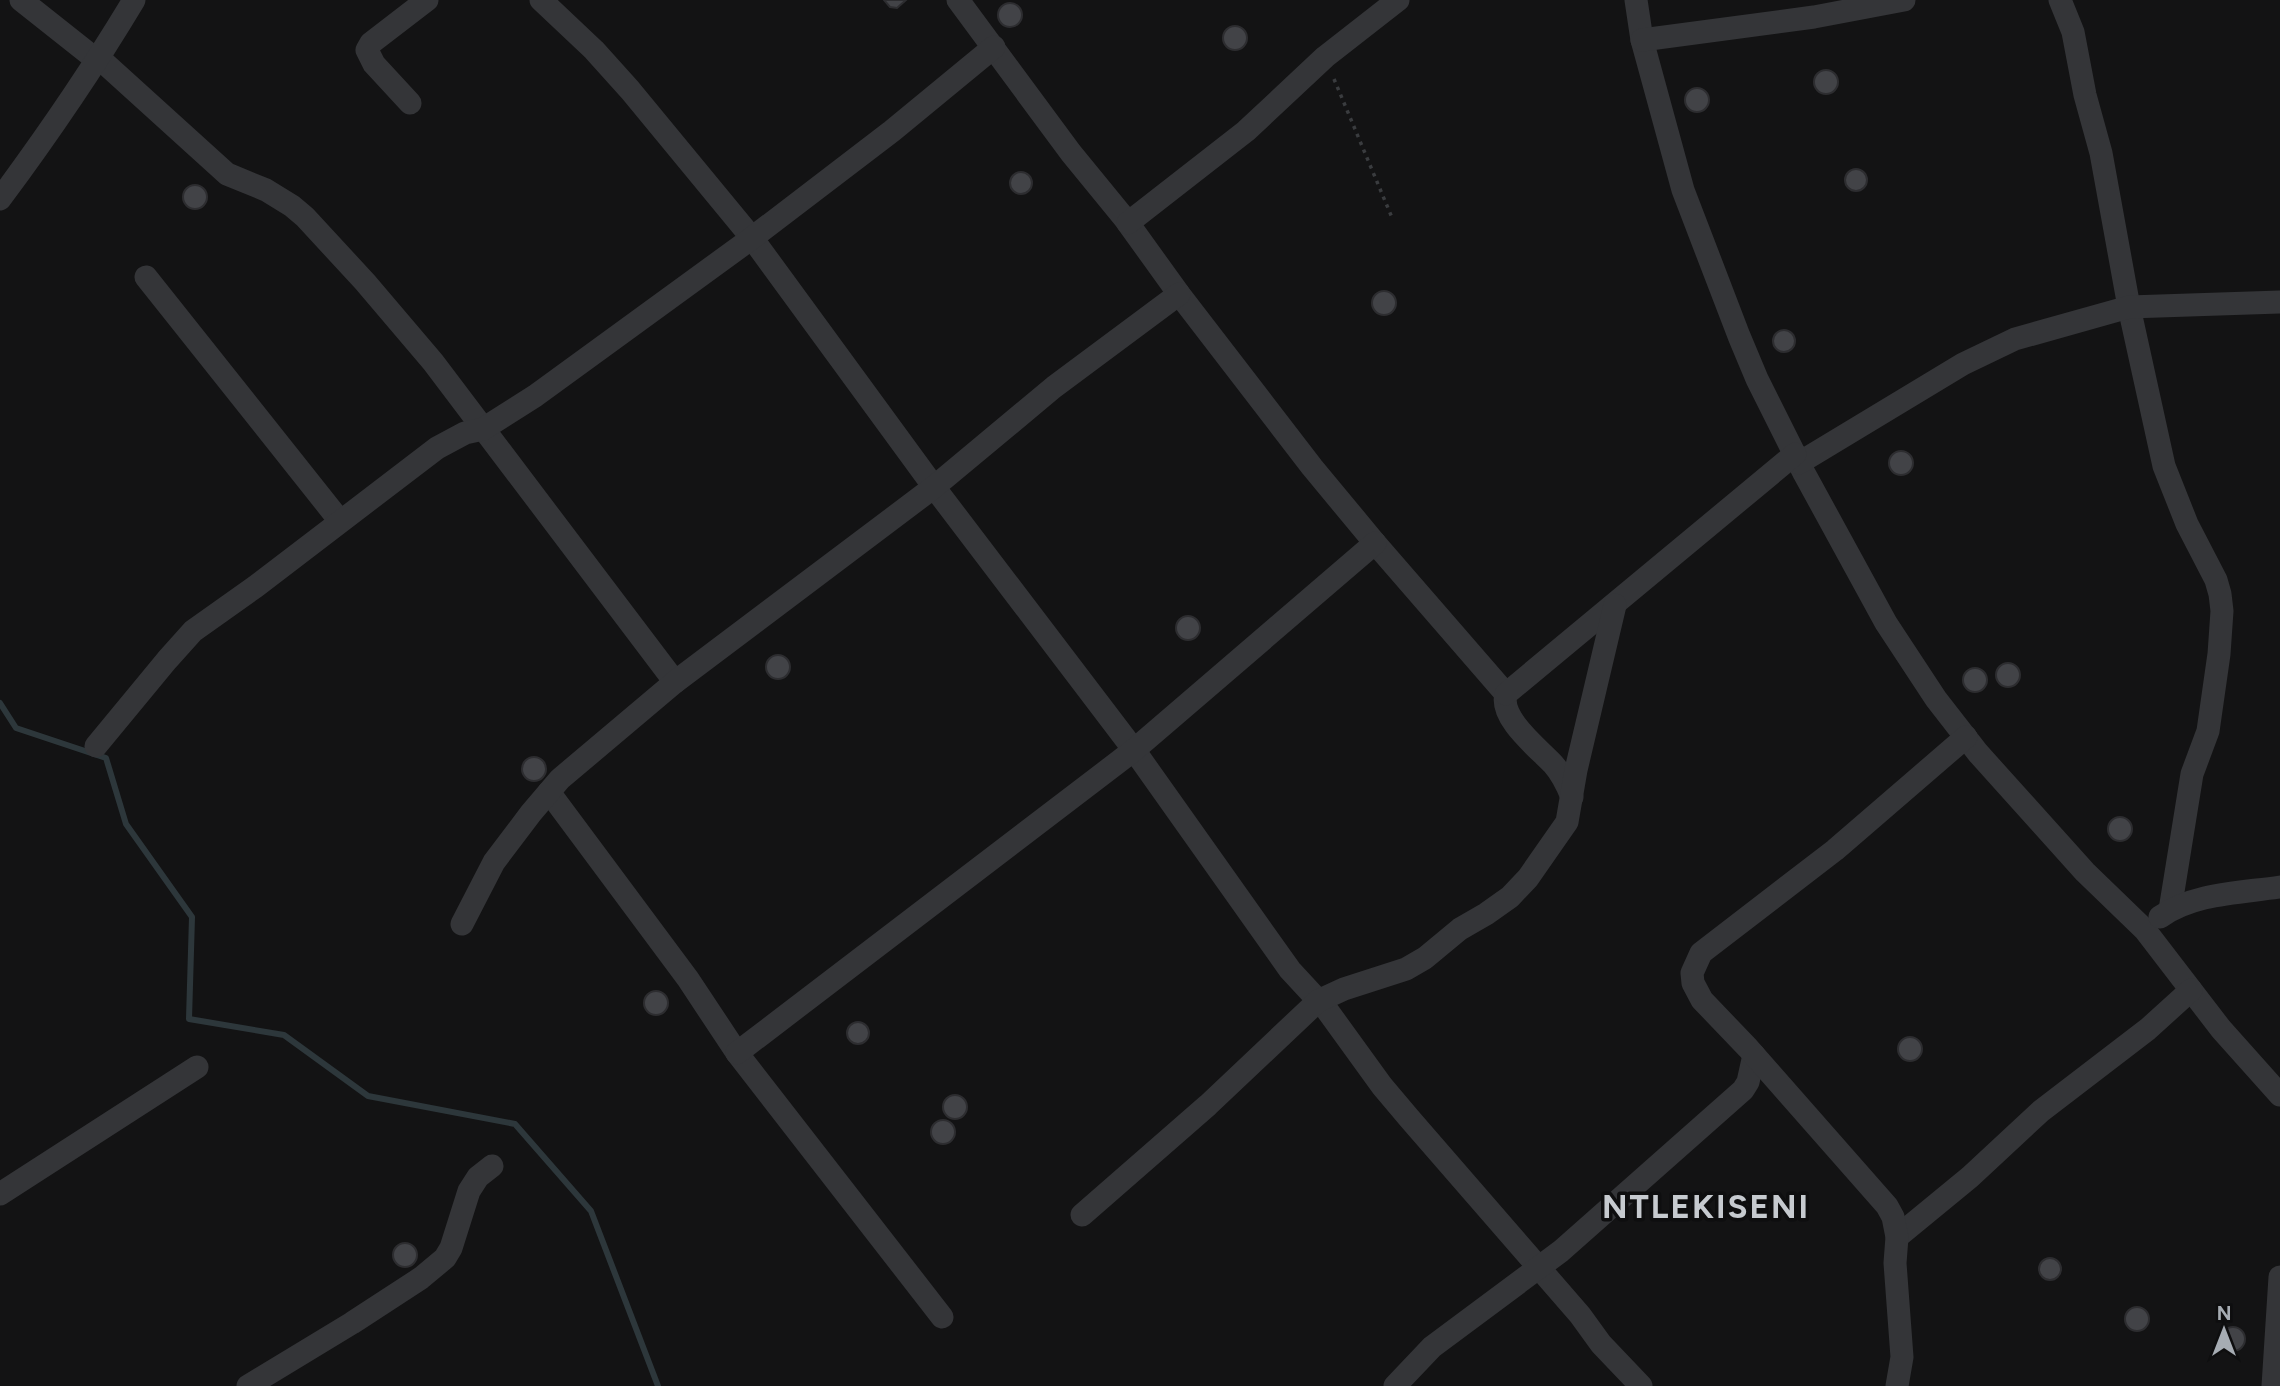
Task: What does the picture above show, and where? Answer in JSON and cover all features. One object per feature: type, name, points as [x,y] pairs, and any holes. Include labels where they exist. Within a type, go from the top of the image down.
[{"type":"street","points":[[21,0],[98,59],[227,174],[279,197],[306,217],[419,344],[675,682]]},
{"type":"street","points":[[0,199],[59,119],[134,0]]},
{"type":"street","points":[[410,103],[374,64],[366,50],[371,43],[427,0]]},
{"type":"street","points":[[541,0],[594,50],[752,238],[934,487],[1134,750],[1290,970],[1352,1042],[1382,1086],[1580,1315],[1601,1344],[1641,1386]]},
{"type":"street","points":[[958,0],[1071,153],[1128,223],[1312,467],[1506,694]]},
{"type":"street","points":[[1128,223],[1246,131],[1325,57],[1398,0]]},
{"type":"street","points":[[1636,0],[1643,40],[1683,190],[1757,379],[1886,623],[1936,699],[1966,737],[2085,873],[2144,930],[2221,1029],[2280,1095]]},
{"type":"street","points":[[1643,40],[1782,11],[1905,0]]},
{"type":"street","points":[[2060,0],[2073,32],[2085,95],[2101,153],[2129,307],[2164,466],[2183,515],[2216,580],[2220,594],[2219,654],[2208,732],[2192,775],[2171,909]]},
{"type":"street","points":[[96,746],[192,631],[255,587],[437,448],[466,433],[483,429],[534,396],[752,238],[892,131],[993,47]]},
{"type":"street","points":[[146,277],[340,521]]},
{"type":"street","points":[[462,924],[494,862],[561,779],[675,682],[934,487],[1054,387],[1179,294]]},
{"type":"street","points":[[1572,797],[1561,774],[1508,715],[1506,694],[1797,458],[1963,364],[2015,339],[2129,307],[2280,303]]},
{"type":"street","points":[[737,1053],[1134,750],[1375,543]]},
{"type":"street","points":[[1082,1215],[1208,1105],[1318,1001],[1343,989],[1406,968],[1424,958],[1460,929],[1510,897],[1528,878],[1567,822],[1615,605]]},
{"type":"street","points":[[1897,1386],[1902,1357],[1894,1217],[1696,990],[1692,973],[1701,953],[1835,850],[1966,737]]},
{"type":"street","points":[[549,792],[688,979],[737,1053],[942,1317]]},
{"type":"street","points":[[2144,930],[2171,909],[2207,898],[2280,887]]},
{"type":"street","points":[[1897,1237],[1970,1177],[2041,1111],[2148,1028],[2191,990]]},
{"type":"street","points":[[1395,1386],[1432,1347],[1570,1243],[1743,1090],[1748,1082],[1754,1055]]},
{"type":"street","points":[[0,1194],[197,1067]]},
{"type":"street","points":[[248,1386],[352,1323],[439,1264],[451,1248],[470,1191],[478,1177],[492,1166]]},
{"type":"street","points":[[2273,1386],[2280,1277]]},
{"type":"path","points":[[1325,57],[1393,220]]},
{"type":"building","points":[[884,0],[906,0],[897,8],[890,7]]},
{"type":"building","points":[[1010,3],[1018,7],[1022,15],[1018,23],[1010,27],[1002,23],[998,15],[1002,7]]},
{"type":"building","points":[[1235,26],[1243,30],[1247,38],[1243,46],[1235,50],[1227,46],[1223,38],[1227,30]]},
{"type":"building","points":[[1826,70],[1834,74],[1838,82],[1834,90],[1826,94],[1818,90],[1814,82],[1818,74]]},
{"type":"building","points":[[1697,88],[1705,92],[1709,100],[1705,108],[1697,112],[1689,108],[1685,100],[1689,92]]},
{"type":"building","points":[[1852,169],[1860,169],[1867,176],[1867,184],[1860,191],[1852,191],[1845,184],[1845,176]]},
{"type":"building","points":[[1017,172],[1025,172],[1032,179],[1032,187],[1025,194],[1017,194],[1010,187],[1010,179]]},
{"type":"building","points":[[195,185],[203,189],[207,197],[203,205],[195,209],[187,205],[183,197],[187,189]]},
{"type":"building","points":[[1384,291],[1392,295],[1396,303],[1392,311],[1384,315],[1376,311],[1372,303],[1376,295]]},
{"type":"building","points":[[1780,330],[1788,330],[1795,337],[1795,345],[1788,352],[1780,352],[1773,345],[1773,337]]},
{"type":"building","points":[[1901,451],[1909,455],[1913,463],[1909,471],[1901,475],[1893,471],[1889,463],[1893,455]]},
{"type":"building","points":[[1188,616],[1196,620],[1200,628],[1196,636],[1188,640],[1180,636],[1176,628],[1180,620]]},
{"type":"building","points":[[778,655],[786,659],[790,667],[786,675],[778,679],[770,675],[766,667],[770,659]]},
{"type":"building","points":[[2008,663],[2016,667],[2020,675],[2016,683],[2008,687],[2000,683],[1996,675],[2000,667]]},
{"type":"building","points":[[1975,668],[1983,672],[1987,680],[1983,688],[1975,692],[1967,688],[1963,680],[1967,672]]},
{"type":"building","points":[[534,757],[542,761],[546,769],[542,777],[534,781],[526,777],[522,769],[526,761]]},
{"type":"building","points":[[2120,817],[2128,821],[2132,829],[2128,837],[2120,841],[2112,837],[2108,829],[2112,821]]},
{"type":"building","points":[[656,991],[664,995],[668,1003],[664,1011],[656,1015],[648,1011],[644,1003],[648,995]]},
{"type":"building","points":[[854,1022],[862,1022],[869,1029],[869,1037],[862,1044],[854,1044],[847,1037],[847,1029]]},
{"type":"building","points":[[1910,1037],[1918,1041],[1922,1049],[1918,1057],[1910,1061],[1902,1057],[1898,1049],[1902,1041]]},
{"type":"building","points":[[955,1095],[963,1099],[967,1107],[963,1115],[955,1119],[947,1115],[943,1107],[947,1099]]},
{"type":"building","points":[[943,1120],[951,1124],[955,1132],[951,1140],[943,1144],[935,1140],[931,1132],[935,1124]]},
{"type":"building","points":[[405,1243],[413,1247],[417,1255],[413,1263],[405,1267],[397,1263],[393,1255],[397,1247]]},
{"type":"building","points":[[2046,1258],[2054,1258],[2061,1265],[2061,1273],[2054,1280],[2046,1280],[2039,1273],[2039,1265]]},
{"type":"building","points":[[2137,1307],[2145,1311],[2149,1319],[2145,1327],[2137,1331],[2129,1327],[2125,1319],[2129,1311]]},
{"type":"building","points":[[2233,1327],[2241,1331],[2245,1339],[2241,1347],[2233,1351],[2225,1347],[2221,1339],[2225,1331]]},
{"type":"waterway","points":[[0,703],[16,728],[106,758],[126,824],[192,917],[189,1019],[284,1035],[368,1096],[515,1124],[591,1211],[658,1386]]},
{"type":"district","name":"NTLEKISENI","points":[[1706,1206]]}]
